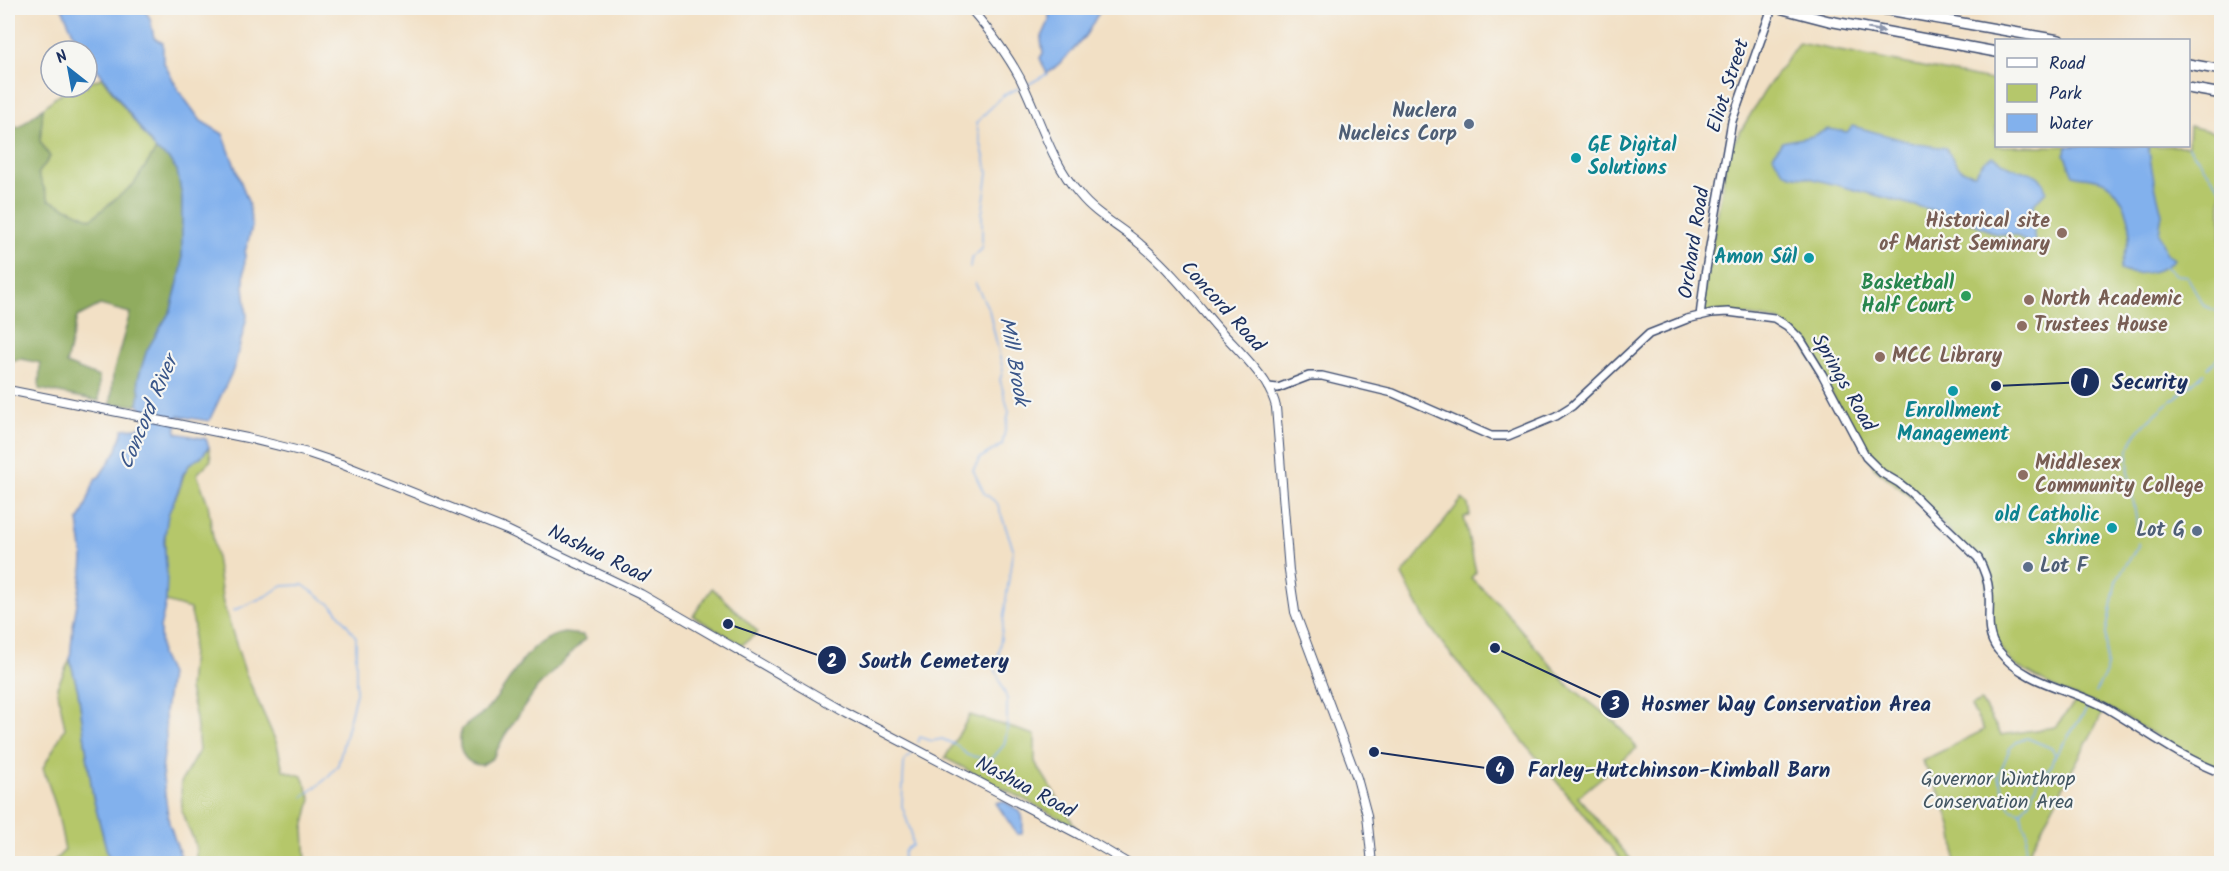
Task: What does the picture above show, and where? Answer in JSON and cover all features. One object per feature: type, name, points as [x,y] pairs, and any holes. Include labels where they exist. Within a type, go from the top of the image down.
[{"type":"highway","points":[[1779,8],[1829,21],[1995,52]]},
{"type":"highway","points":[[1877,8],[2053,39]]},
{"type":"highway","points":[[2190,64],[2222,70]]},
{"type":"highway","points":[[2190,87],[2222,94]]},
{"type":"main road","name":"Concord Road","points":[[970,8],[1002,47],[1020,80],[1057,163],[1073,187],[1092,207],[1139,242],[1171,274],[1268,387],[1276,407],[1295,612],[1361,791],[1372,864]]},
{"type":"main road","name":"Nashua Road","points":[[8,390],[275,445],[341,464],[549,549],[641,594],[844,711],[1080,835],[1129,864]]},
{"type":"street","name":"Eliot Street","points":[[1722,176],[1732,121],[1772,8]]},
{"type":"street","name":"Orchard Road","points":[[1700,316],[1722,176]]},
{"type":"street","name":"Springs Road","points":[[1268,387],[1278,388],[1309,376],[1322,376],[1393,393],[1475,430],[1491,436],[1503,437],[1517,434],[1572,406],[1649,334],[1700,316],[1728,312],[1774,318],[1787,326],[1801,340],[1822,374],[1866,457],[1882,473],[1908,491],[1978,558],[1985,570],[1988,584],[1990,635],[1997,649],[2014,665],[2054,687],[2110,709],[2162,744],[2222,774]]},
{"type":"green space","points":[[1798,43],[1995,81],[1995,147],[2190,147],[2190,126],[2221,134],[2221,773],[2110,709],[2061,691],[2014,665],[1990,635],[1985,570],[1939,520],[1874,467],[1801,340],[1780,321],[1744,315],[1700,316],[1728,152],[1764,92]]},
{"type":"green space","points":[[102,78],[156,150],[134,184],[91,219],[49,200],[38,174],[50,157],[40,141],[43,108],[53,99],[99,99],[99,79]]},
{"type":"green space","points":[[43,108],[40,141],[50,157],[38,174],[49,200],[91,219],[134,184],[156,150],[169,159],[177,170],[182,196],[182,267],[171,310],[147,350],[138,379],[140,394],[138,405],[111,404],[113,374],[130,313],[100,305],[77,317],[66,364],[99,377],[99,401],[39,389],[40,363],[22,359],[8,361],[8,119],[18,128]]},
{"type":"green space","points":[[209,447],[211,460],[197,474],[208,504],[223,603],[245,672],[277,744],[283,770],[302,776],[311,799],[304,828],[306,863],[196,863],[196,846],[182,812],[181,782],[199,751],[196,718],[189,689],[194,625],[190,609],[166,602],[166,528],[168,513],[179,491],[185,470]]},
{"type":"green space","points":[[1462,499],[1468,504],[1470,516],[1464,517],[1476,572],[1471,578],[1499,604],[1567,684],[1615,722],[1637,748],[1578,797],[1634,863],[1624,863],[1445,647],[1426,621],[1402,575]]},
{"type":"green space","points":[[712,588],[758,632],[742,645],[693,616]]},
{"type":"green space","points":[[564,633],[583,635],[585,639],[537,688],[505,735],[493,758],[482,765],[470,762],[465,758],[460,747],[462,729],[496,699],[529,653],[550,637]]},
{"type":"green space","points":[[70,659],[78,691],[93,797],[110,863],[52,863],[65,850],[57,810],[43,768],[65,728],[57,687]]},
{"type":"green space","name":"Governor Winthrop Conservation Area","points":[[2077,700],[2104,710],[2023,863],[1955,863],[1953,836],[1946,810],[1922,761],[1984,730],[1971,706],[1981,701],[2001,735],[2055,727]]},
{"type":"green space","points":[[970,715],[1035,735],[1035,762],[1075,826],[945,758]]},
{"type":"water","name":"Concord River","points":[[62,8],[143,8],[150,18],[154,38],[163,43],[163,61],[179,91],[201,121],[223,134],[249,204],[252,227],[245,252],[244,286],[247,317],[234,368],[209,421],[178,416],[176,433],[206,439],[209,447],[202,456],[190,464],[183,474],[168,515],[164,541],[167,575],[166,602],[160,628],[161,655],[170,674],[165,712],[166,738],[162,771],[169,823],[183,863],[110,863],[93,797],[78,691],[70,659],[83,557],[78,521],[96,478],[99,477],[117,450],[123,429],[137,428],[145,422],[145,411],[138,405],[140,394],[138,379],[147,350],[171,310],[182,267],[182,196],[177,170],[169,159],[156,150],[99,72],[99,39],[76,39]]},
{"type":"water","points":[[1049,8],[1103,8],[1081,41],[1047,74],[1040,58],[1043,53],[1041,39],[1049,21]]},
{"type":"water","points":[[1853,126],[1917,144],[1946,148],[1957,166],[1969,173],[1975,174],[1984,161],[1993,156],[2011,167],[2037,175],[2046,191],[2034,204],[2035,248],[2016,235],[1996,234],[1962,218],[1806,177],[1794,176],[1782,170],[1773,155],[1782,142],[1813,136],[1828,129],[1847,132]]},
{"type":"water","points":[[2068,147],[2148,147],[2162,214],[2159,233],[2166,254],[2174,259],[2169,264],[2163,268],[2141,273],[2120,270],[2130,231],[2130,223],[2123,203],[2105,182],[2073,175],[2064,154]]},
{"type":"water","points":[[1003,801],[1021,813],[1022,834],[1017,834],[996,803]]},
{"type":"waterway","name":"Mill Brook","points":[[1029,84],[1047,74]]},
{"type":"waterway","name":"Mill Brook","points":[[970,268],[971,259],[982,249],[982,214],[988,173],[976,123],[1002,96],[1019,88]]},
{"type":"waterway","points":[[2189,147],[2222,190]]},
{"type":"waterway","points":[[2164,266],[2176,275],[2187,276],[2204,306],[2222,313]]},
{"type":"waterway","name":"Mill Brook","points":[[918,742],[920,737],[932,741],[942,739],[958,746],[967,755],[991,760],[1004,745],[1007,731],[1007,699],[994,666],[998,659],[1013,548],[997,503],[984,493],[973,470],[980,458],[1002,445],[1009,412],[1000,380],[1003,370],[989,310],[975,283]]},
{"type":"waterway","points":[[2208,368],[2222,354]]},
{"type":"waterway","points":[[2137,528],[2128,467],[2129,449],[2133,440],[2149,420],[2204,373]]},
{"type":"waterway","points":[[2095,693],[2106,673],[2106,633],[2116,581],[2138,543]]},
{"type":"waterway","points":[[233,611],[268,595],[281,586],[303,585],[334,607],[356,637],[356,693],[338,765],[326,779],[303,797]]},
{"type":"waterway","points":[[2024,864],[2027,832],[2021,812],[2031,798],[2039,777],[2050,768],[2053,759],[2088,707]]},
{"type":"waterway","points":[[2021,812],[2010,809],[1998,777],[2010,748],[2027,738],[2051,748],[2055,754]]},
{"type":"waterway","name":"Mill Brook","points":[[903,864],[905,850],[912,846],[911,832],[902,806],[904,761],[912,754]]},
{"type":"place","name":"Nuclera Nucleics Corp","points":[[1469,124]]},
{"type":"place","name":"GE Digital Solutions","points":[[1576,158]]},
{"type":"place","name":"Historical site of Marist Seminary","points":[[2062,233]]},
{"type":"place","name":"Amon Sûl","points":[[1809,258]]},
{"type":"place","name":"Basketball Half Court","points":[[1966,296]]},
{"type":"place","name":"North Academic","points":[[2029,300]]},
{"type":"place","name":"Trustees House","points":[[2022,326]]},
{"type":"place","name":"MCC Library","points":[[1880,357]]},
{"type":"place","name":"Security","points":[[1996,386]]},
{"type":"place","name":"Enrollment Management","points":[[1953,391]]},
{"type":"place","name":"Middlesex Community College","points":[[2023,475]]},
{"type":"place","name":"old Catholic shrine","points":[[2112,528]]},
{"type":"place","name":"Lot G","points":[[2197,531]]},
{"type":"place","name":"Lot F","points":[[2028,567]]},
{"type":"place","name":"South Cemetery","points":[[728,624]]},
{"type":"place","name":"Hosmer Way Conservation Area","points":[[1495,648]]},
{"type":"place","name":"Farley-Hutchinson-Kimball Barn","points":[[1374,752]]}]
